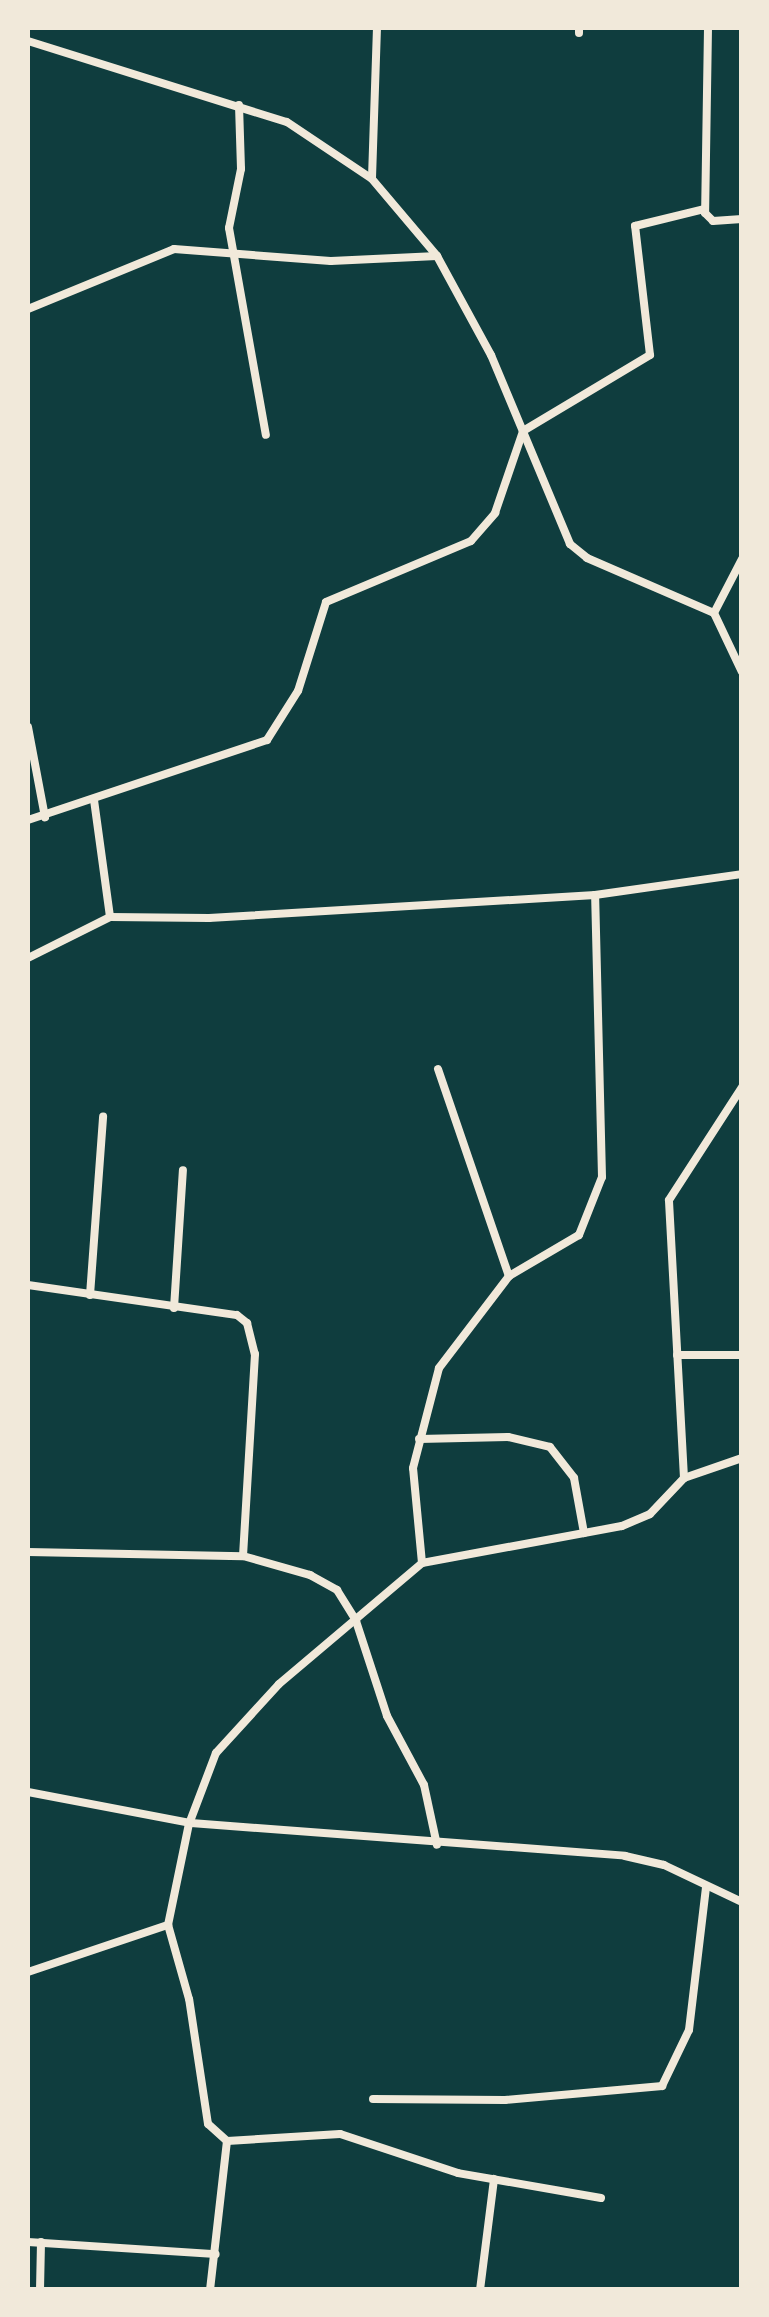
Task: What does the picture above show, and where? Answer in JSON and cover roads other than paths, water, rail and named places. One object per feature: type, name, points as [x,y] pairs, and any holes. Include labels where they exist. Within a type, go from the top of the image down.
[{"type":"street","points":[[372,179],[378,28]]},
{"type":"street","points":[[708,28],[705,208],[713,221],[742,219]]},
{"type":"street","points":[[28,41],[239,105],[312,135],[372,179],[437,256],[491,354],[570,544],[586,558],[714,613],[742,672]]},
{"type":"street","points":[[239,105],[232,252],[266,435]]},
{"type":"street","points":[[28,820],[267,740],[298,691],[326,602],[385,572],[452,553],[487,529],[523,431],[650,355],[635,226],[705,208]]},
{"type":"street","points":[[28,309],[142,257],[174,249],[331,261],[437,256]]},
{"type":"street","points":[[714,613],[742,558]]},
{"type":"street","points":[[28,728],[46,817]]},
{"type":"street","points":[[94,800],[110,917]]},
{"type":"street","points":[[28,958],[110,917],[209,918],[596,895],[742,874]]},
{"type":"street","points":[[422,1563],[414,1468],[439,1368],[509,1276],[578,1235],[602,1177],[596,895]]},
{"type":"street","points":[[438,1069],[509,1276]]},
{"type":"street","points":[[684,1478],[669,1200],[742,1087]]},
{"type":"street","points":[[90,1295],[103,1116]]},
{"type":"street","points":[[174,1308],[183,1170]]},
{"type":"street","points":[[28,1285],[237,1315],[253,1335],[243,1556]]},
{"type":"street","points":[[677,1355],[742,1356]]},
{"type":"street","points":[[419,1438],[508,1437],[550,1447],[574,1478],[584,1533]]},
{"type":"street","points":[[601,2198],[494,2179],[340,2134],[227,2141],[208,2124],[189,1999],[168,1925],[190,1822],[216,1752],[279,1684],[422,1563],[584,1533],[650,1514],[684,1478],[742,1458]]},
{"type":"street","points":[[28,1552],[243,1556],[326,1582],[344,1597],[356,1620],[387,1716],[424,1785],[437,1846]]},
{"type":"street","points":[[28,1792],[190,1822],[437,1846],[626,1856],[742,1902]]},
{"type":"street","points":[[374,2099],[504,2100],[662,2086],[689,2030],[706,1887]]},
{"type":"street","points":[[28,1972],[168,1925]]},
{"type":"street","points":[[210,2290],[227,2141]]},
{"type":"street","points":[[480,2290],[494,2179]]},
{"type":"street","points":[[28,2242],[216,2254]]},
{"type":"street","points":[[40,2290],[41,2242]]}]
